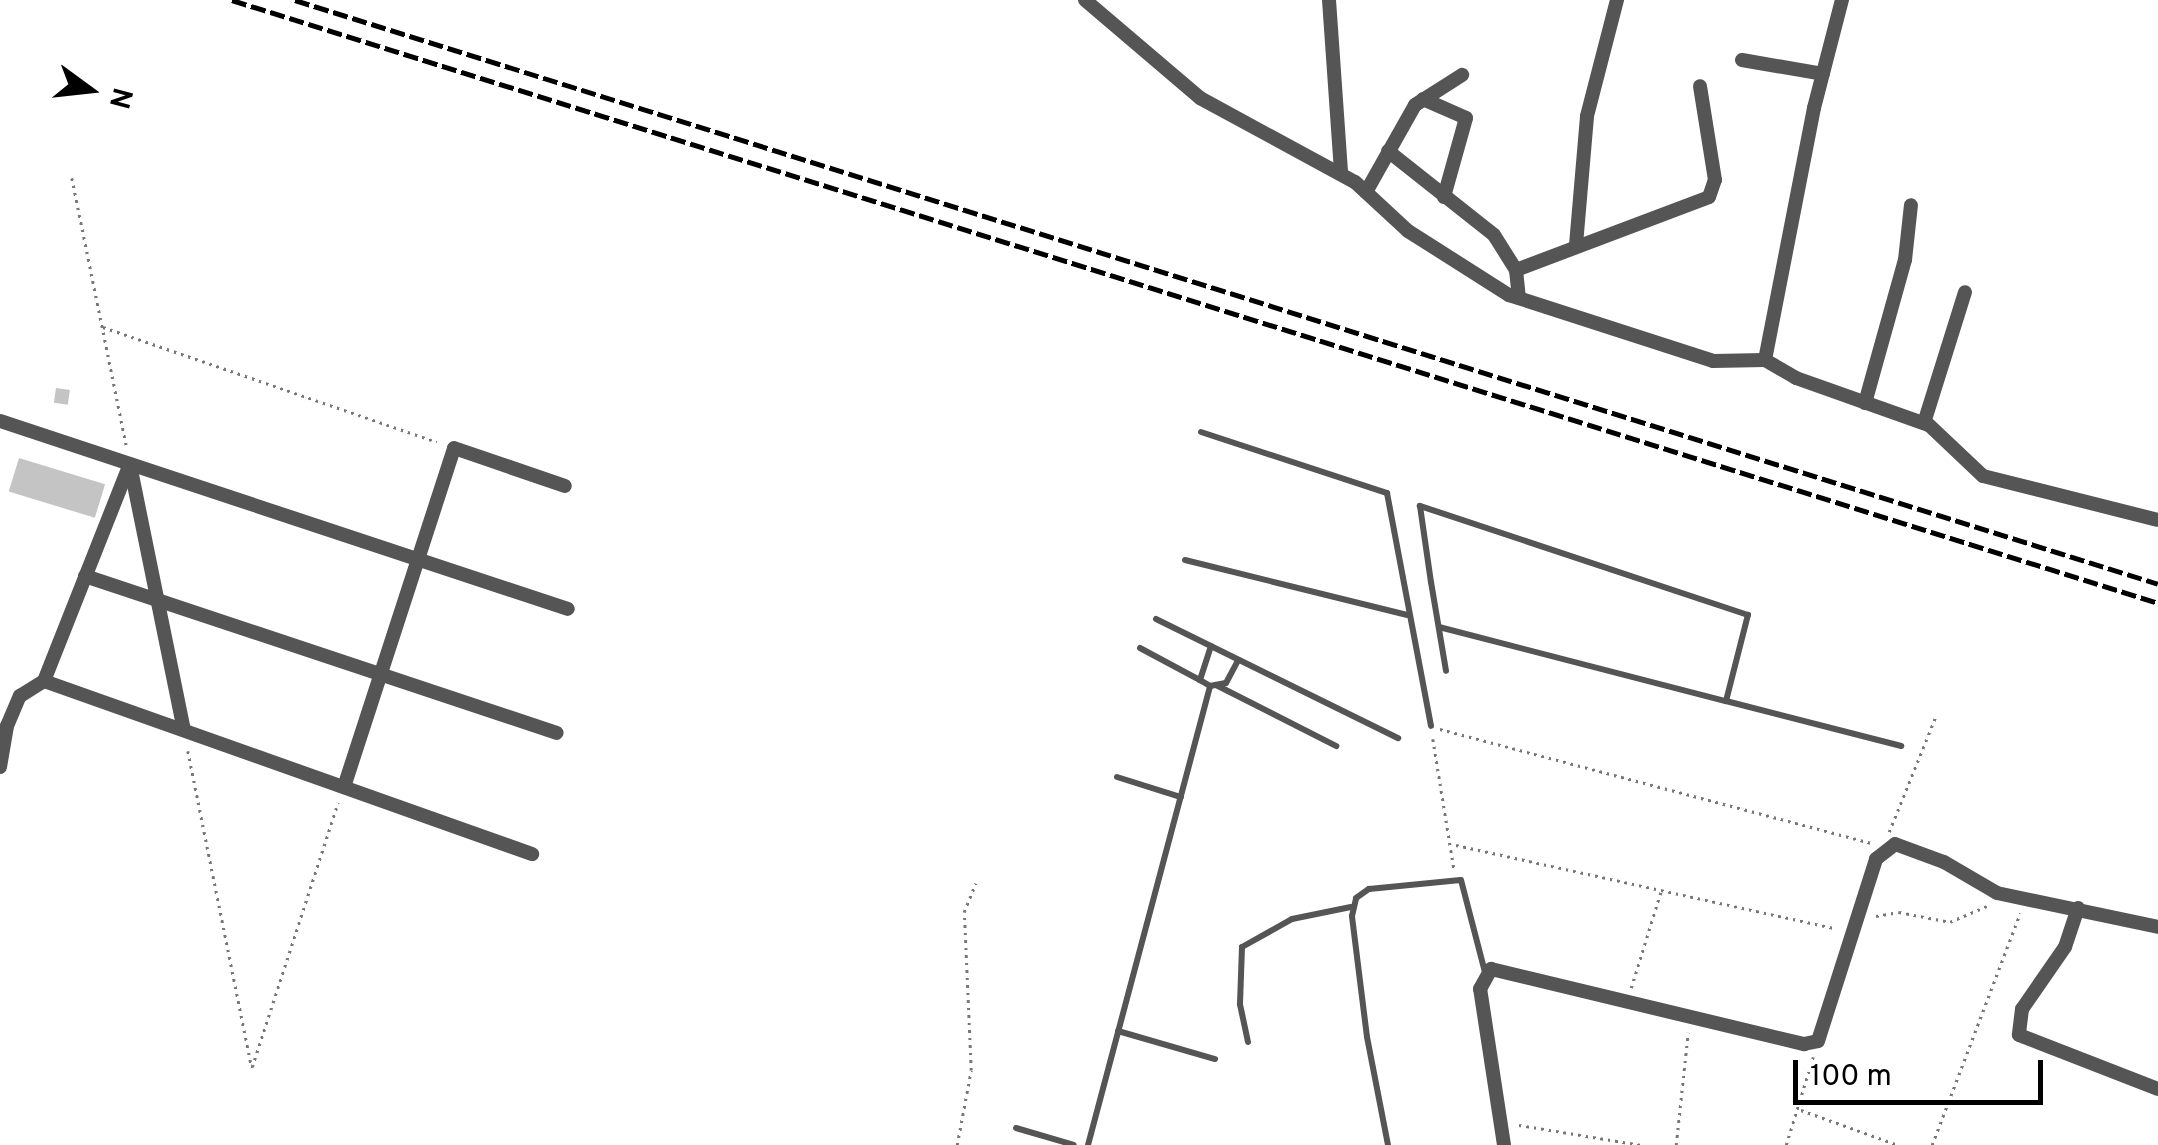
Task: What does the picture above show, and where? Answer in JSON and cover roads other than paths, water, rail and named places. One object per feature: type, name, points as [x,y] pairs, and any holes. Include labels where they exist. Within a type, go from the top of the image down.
[{"type":"street","points":[[1085,0],[1200,98],[1341,173],[1434,250],[1519,298],[1713,361],[1765,360],[1865,404],[1942,432],[1983,476],[2158,520]]},
{"type":"street","points":[[1329,0],[1341,173]]},
{"type":"street","points":[[1576,245],[1587,116],[1617,0]]},
{"type":"street","points":[[1765,360],[1823,74],[1842,0]]},
{"type":"street","points":[[1742,60],[1823,74]]},
{"type":"street","points":[[1366,192],[1423,99],[1462,75]]},
{"type":"street","points":[[1516,270],[1709,197],[1714,180],[1700,86]]},
{"type":"street","points":[[1423,99],[1466,118],[1444,197]]},
{"type":"street","points":[[1388,151],[1494,235],[1516,270],[1519,298]]},
{"type":"street","points":[[1865,404],[1904,260],[1911,205]]},
{"type":"street","points":[[1924,423],[1965,292]]},
{"type":"street","points":[[0,421],[568,609]]},
{"type":"street","points":[[344,787],[454,448],[565,486]]},
{"type":"street","points":[[0,767],[20,696],[44,681],[130,464]]},
{"type":"street","points":[[130,464],[184,730]]},
{"type":"street","points":[[86,576],[557,733]]},
{"type":"street","points":[[44,681],[532,854]]},
{"type":"street","points":[[1504,1145],[1480,989],[1485,974],[1496,968],[1690,1012],[1804,1044],[1818,1041],[1884,846],[1917,849],[1997,893],[2026,896],[2158,927]]},
{"type":"street","points":[[2078,908],[2065,947],[2022,1009],[2020,1035],[2158,1089]]},
{"type":"lane","points":[[1201,432],[1387,493],[1431,726]]},
{"type":"lane","points":[[1446,671],[1420,506],[1748,615],[1726,701]]},
{"type":"lane","points":[[1184,560],[1407,615]]},
{"type":"lane","points":[[1156,619],[1398,738]]},
{"type":"lane","points":[[1439,627],[1901,746]]},
{"type":"lane","points":[[1200,680],[1211,646]]},
{"type":"lane","points":[[1140,648],[1336,746]]},
{"type":"lane","points":[[1213,686],[1226,683],[1238,660]]},
{"type":"lane","points":[[1088,1145],[1213,686]]},
{"type":"lane","points":[[1117,778],[1180,798]]},
{"type":"lane","points":[[1248,1042],[1240,1004],[1242,947],[1292,919],[1351,908],[1368,888],[1456,879],[1465,884],[1485,974]]},
{"type":"lane","points":[[1351,908],[1388,1145]]},
{"type":"lane","points":[[1118,1031],[1215,1060]]},
{"type":"lane","points":[[1016,1128],[1074,1145]]},
{"type":"railway","points":[[232,0],[2158,603]]},
{"type":"railway","points":[[295,0],[2158,584]]}]
